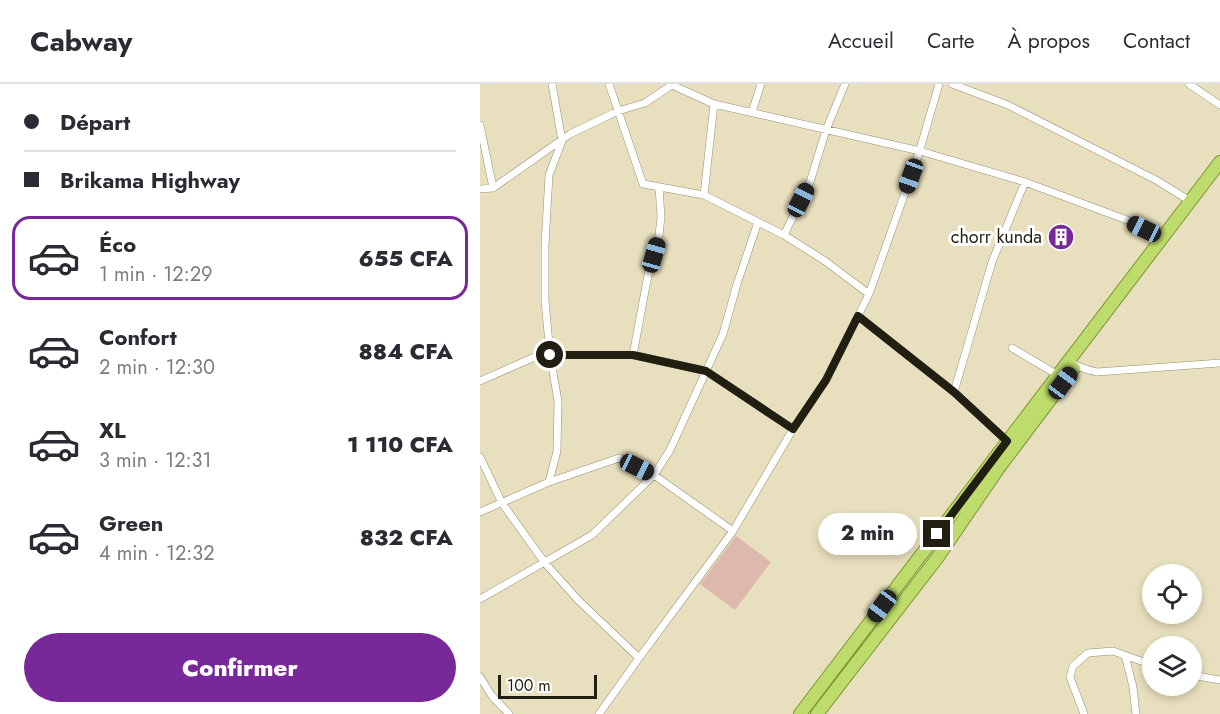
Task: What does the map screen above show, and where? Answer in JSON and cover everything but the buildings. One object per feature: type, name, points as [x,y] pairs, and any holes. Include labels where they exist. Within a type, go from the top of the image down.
[{"type":"highway","points":[[817,714],[938,557],[1162,238],[1220,162]]},
{"type":"highway","points":[[800,714],[1058,375],[1073,363],[1220,175]]},
{"type":"street","points":[[549,482],[557,452],[558,401],[550,355],[545,301],[545,245],[549,175],[562,141],[552,84]]},
{"type":"street","points":[[609,84],[643,184],[704,195],[784,235],[825,261],[869,294]]},
{"type":"street","points":[[480,189],[493,188],[570,134],[618,111],[645,103],[672,84],[714,104],[920,151],[1025,182],[1127,220],[1162,238]]},
{"type":"street","points":[[752,112],[761,84]]},
{"type":"street","points":[[784,235],[810,182],[826,130],[845,84]]},
{"type":"street","points":[[599,714],[733,531],[793,429],[826,380],[869,294],[920,151],[939,84]]},
{"type":"street","points":[[952,84],[1008,105],[1156,180],[1190,201]]},
{"type":"street","points":[[1188,84],[1220,105]]},
{"type":"street","points":[[704,195],[714,104]]},
{"type":"street","points":[[480,125],[493,188]]},
{"type":"street","points":[[954,392],[992,262],[1025,182]]},
{"type":"street","points":[[633,355],[648,275],[659,235],[661,218],[658,187]]},
{"type":"street","points":[[480,599],[592,535],[654,476],[670,450],[723,334],[758,222]]},
{"type":"street","points":[[858,316],[954,392],[1007,441]]},
{"type":"street","points":[[1012,348],[1058,375]]},
{"type":"street","points":[[480,381],[539,355],[633,355],[706,371],[793,429]]},
{"type":"street","points":[[1073,363],[1097,372],[1220,363]]},
{"type":"street","points":[[480,457],[502,502],[545,562],[578,600],[639,658]]},
{"type":"street","points":[[480,512],[549,482],[619,458],[654,476],[733,531]]},
{"type":"street","points":[[1084,714],[1070,677],[1073,666],[1088,653],[1113,651],[1142,661]]},
{"type":"street","points":[[1125,655],[1136,714]]},
{"type":"street","points":[[480,677],[492,696],[509,714]]},
{"type":"street","points":[[1202,677],[1220,680]]},
{"type":"shaded area","points":[[736,536],[771,562],[735,610],[700,584]]},
{"type":"place","name":"chorr kunda","points":[[1061,237]]},
{"type":"route","points":[[550,355],[633,355],[706,371],[793,429],[826,380],[858,316],[954,392],[1007,441],[937,534]]}]
